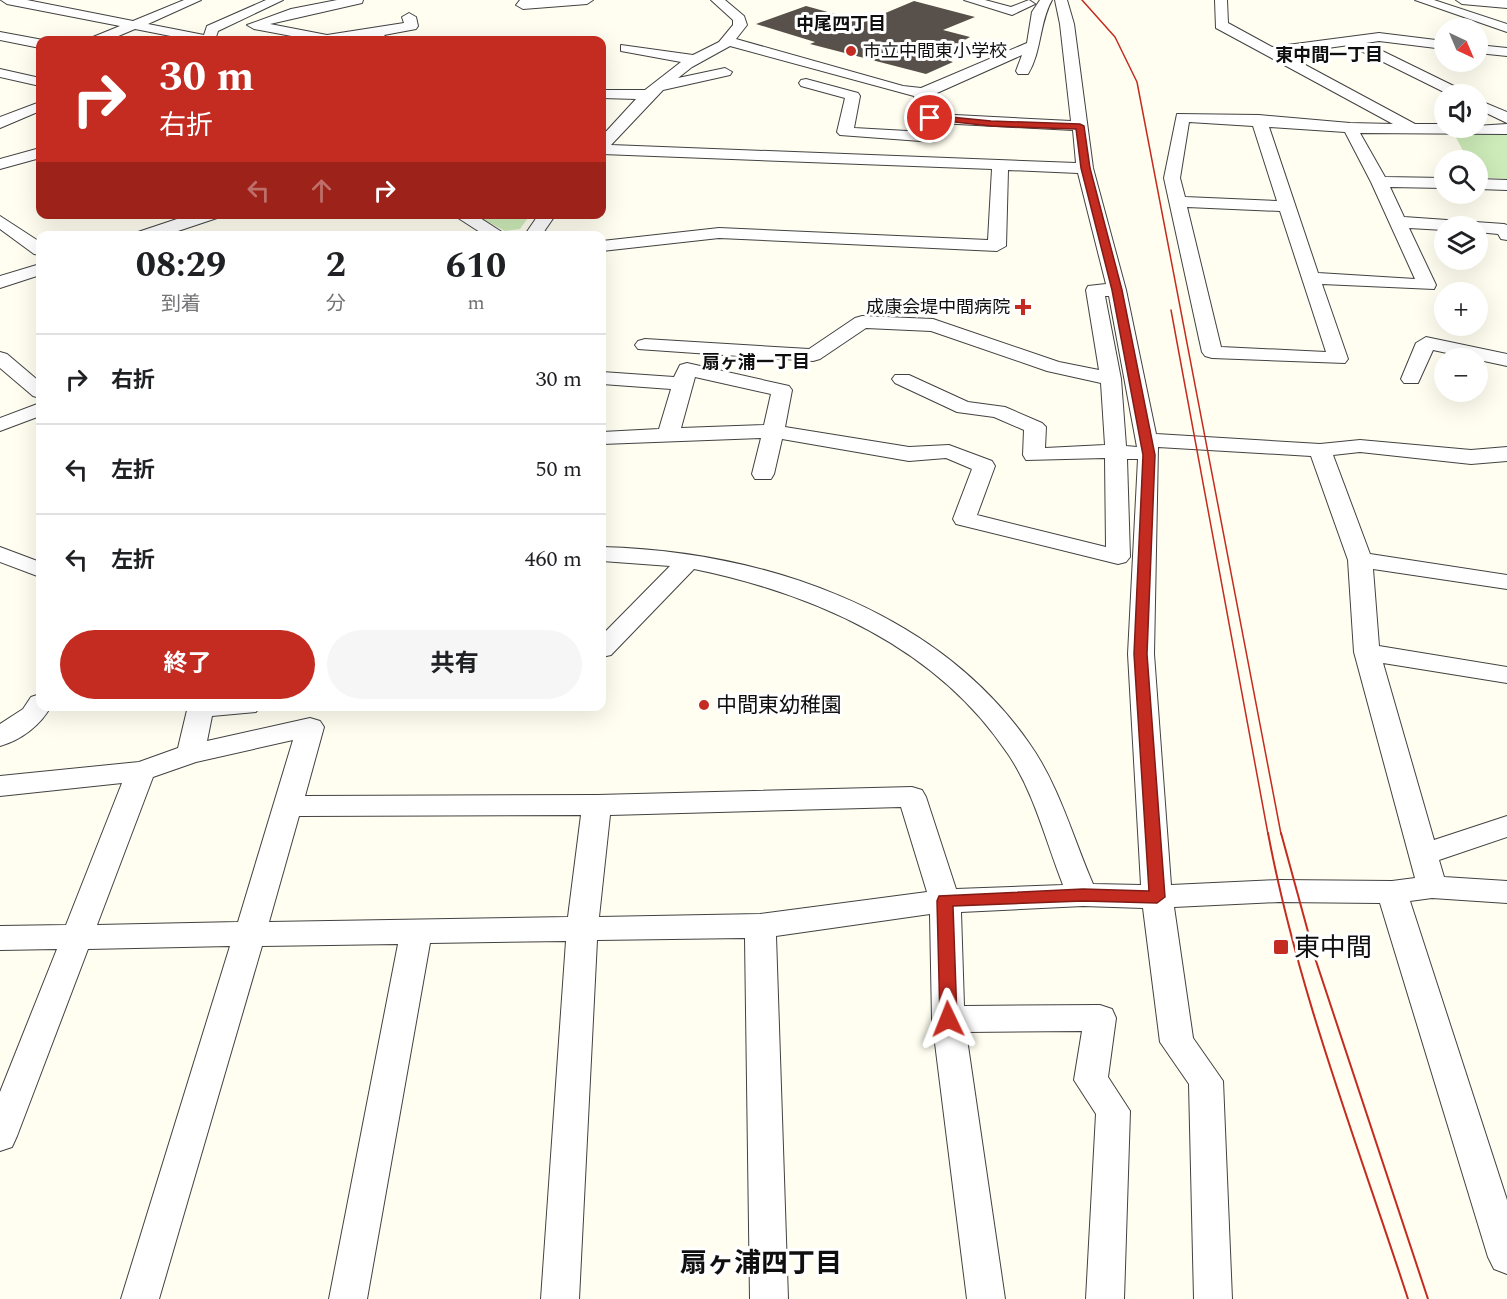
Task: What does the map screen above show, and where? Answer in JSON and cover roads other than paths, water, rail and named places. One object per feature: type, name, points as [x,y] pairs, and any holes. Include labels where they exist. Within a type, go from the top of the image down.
[{"type":"street","points":[[108,36],[195,0]]},
{"type":"street","points":[[209,36],[212,29],[277,0]]},
{"type":"street","points":[[220,36],[296,12],[357,0]]},
{"type":"street","points":[[527,0],[523,5],[569,7],[587,0]]},
{"type":"street","points":[[606,143],[652,91],[695,60],[728,41],[740,25],[739,19],[717,0]]},
{"type":"street","points":[[970,0],[1012,11],[1039,3]]},
{"type":"street","points":[[1014,0],[1039,3]]},
{"type":"street","points":[[1061,0],[1068,24],[1085,168],[1117,290],[1147,447],[1141,654],[1157,897],[1177,1042],[1206,1081],[1213,1299]]},
{"type":"street","points":[[1221,0],[1221,25],[1414,129]]},
{"type":"street","points":[[1421,0],[1507,28]]},
{"type":"street","points":[[1462,0],[1507,4]]},
{"type":"street","points":[[8,6],[36,2],[81,14],[189,36]]},
{"type":"street","points":[[1023,71],[1034,45],[1039,3]]},
{"type":"street","points":[[81,14],[108,4]]},
{"type":"street","points":[[354,36],[411,26],[409,17]]},
{"type":"street","points":[[254,25],[305,36]]},
{"type":"street","points":[[370,34],[374,36]]},
{"type":"street","points":[[0,36],[36,43]]},
{"type":"street","points":[[1488,50],[1505,52],[1507,36]]},
{"type":"street","points":[[1272,51],[1378,37],[1434,44]]},
{"type":"street","points":[[1348,40],[1438,84]]},
{"type":"street","points":[[728,41],[902,90],[923,93],[1034,45]]},
{"type":"street","points":[[626,48],[695,60]]},
{"type":"street","points":[[606,94],[652,91],[725,72]]},
{"type":"street","points":[[0,73],[36,81]]},
{"type":"street","points":[[806,83],[853,96],[845,132],[934,137],[930,118],[921,97],[923,93]]},
{"type":"street","points":[[3,120],[36,108]]},
{"type":"street","points":[[1488,109],[1507,118]]},
{"type":"street","points":[[1259,120],[1338,359],[1212,352],[1172,178],[1182,117],[1259,120],[1350,128],[1507,129]]},
{"type":"street","points":[[930,118],[1080,126]]},
{"type":"street","points":[[3,120],[36,125]]},
{"type":"street","points":[[1311,278],[1427,285],[1379,182],[1350,128]]},
{"type":"street","points":[[606,147],[1085,168]]},
{"type":"street","points":[[0,164],[36,154]]},
{"type":"street","points":[[606,246],[719,233],[997,246],[1000,166]]},
{"type":"street","points":[[1379,182],[1434,183]]},
{"type":"street","points":[[1488,184],[1507,185]]},
{"type":"street","points":[[1178,202],[1286,206]]},
{"type":"street","points":[[158,230],[194,219]]},
{"type":"street","points":[[468,219],[491,231]]},
{"type":"street","points":[[0,222],[36,247]]},
{"type":"street","points":[[1398,222],[1434,224]]},
{"type":"street","points":[[1488,228],[1504,229],[1507,236]]},
{"type":"street","points":[[0,282],[36,270]]},
{"type":"street","points":[[606,438],[772,431],[909,454],[950,451],[984,466],[964,519],[1118,557],[1116,451],[1111,379],[1095,290],[1117,290]]},
{"type":"street","points":[[645,345],[813,355],[862,322],[933,325],[1054,367],[1111,379]]},
{"type":"street","points":[[1411,379],[1426,343],[1507,360]]},
{"type":"street","points":[[0,358],[36,389]]},
{"type":"street","points":[[668,435],[687,369],[782,390],[763,474]]},
{"type":"street","points":[[606,378],[681,384]]},
{"type":"street","points":[[902,379],[964,408],[998,411],[1035,427],[1034,455],[1116,451],[1147,447],[1320,450],[1360,446],[1471,457],[1507,454]]},
{"type":"street","points":[[0,425],[36,411]]},
{"type":"street","points":[[1320,450],[1360,560],[1367,652],[1432,887]]},
{"type":"street","points":[[0,554],[36,568]]},
{"type":"street","points":[[606,554],[688,561],[732,568],[802,590],[882,627],[940,664],[973,692],[1023,755],[1083,895]]},
{"type":"street","points":[[1360,560],[1507,582]]},
{"type":"street","points":[[606,645],[688,561]]},
{"type":"street","points":[[1367,652],[1507,675]]},
{"type":"street","points":[[0,737],[33,715],[36,710]]},
{"type":"street","points":[[191,754],[199,711]]},
{"type":"street","points":[[0,786],[141,771],[191,754],[310,727],[140,1299]]},
{"type":"street","points":[[0,1136],[141,771]]},
{"type":"street","points":[[288,806],[597,805],[912,797],[945,901],[948,1019],[986,1299]]},
{"type":"street","points":[[560,1299],[582,928],[597,805]]},
{"type":"street","points":[[1422,855],[1507,826]]},
{"type":"street","points":[[0,938],[759,926],[945,901],[1083,895],[1157,897],[1280,891],[1392,892],[1432,887],[1507,892]]},
{"type":"street","points":[[1392,892],[1496,1197],[1507,1257]]},
{"type":"street","points":[[759,926],[769,1299]]},
{"type":"street","points":[[348,1299],[416,933]]},
{"type":"street","points":[[948,1019],[1100,1018],[1091,1080],[1113,1111],[1106,1299]]},
{"type":"tram line","points":[[1082,0],[1115,37],[1137,82],[1281,834]]},
{"type":"tram line","points":[[1171,310],[1268,834]]},
{"type":"tram line","points":[[1268,833],[1312,1010],[1408,1299]]},
{"type":"tram line","points":[[1281,833],[1316,961],[1428,1299]]},
{"type":"place","name":"市立中間東小学校","points":[[851,51]]},
{"type":"place","name":"成康会堤中間病院","points":[[1023,307]]},
{"type":"place","name":"中間東幼稚園","points":[[704,705]]},
{"type":"place","name":"東中間","points":[[1281,947]]},
{"type":"district","name":"中尾四丁目","points":[[841,24]]},
{"type":"district","name":"東中間一丁目","points":[[1329,55]]},
{"type":"district","name":"扇ヶ浦一丁目","points":[[756,362]]},
{"type":"district","name":"扇ヶ浦四丁目","points":[[761,1263]]}]
